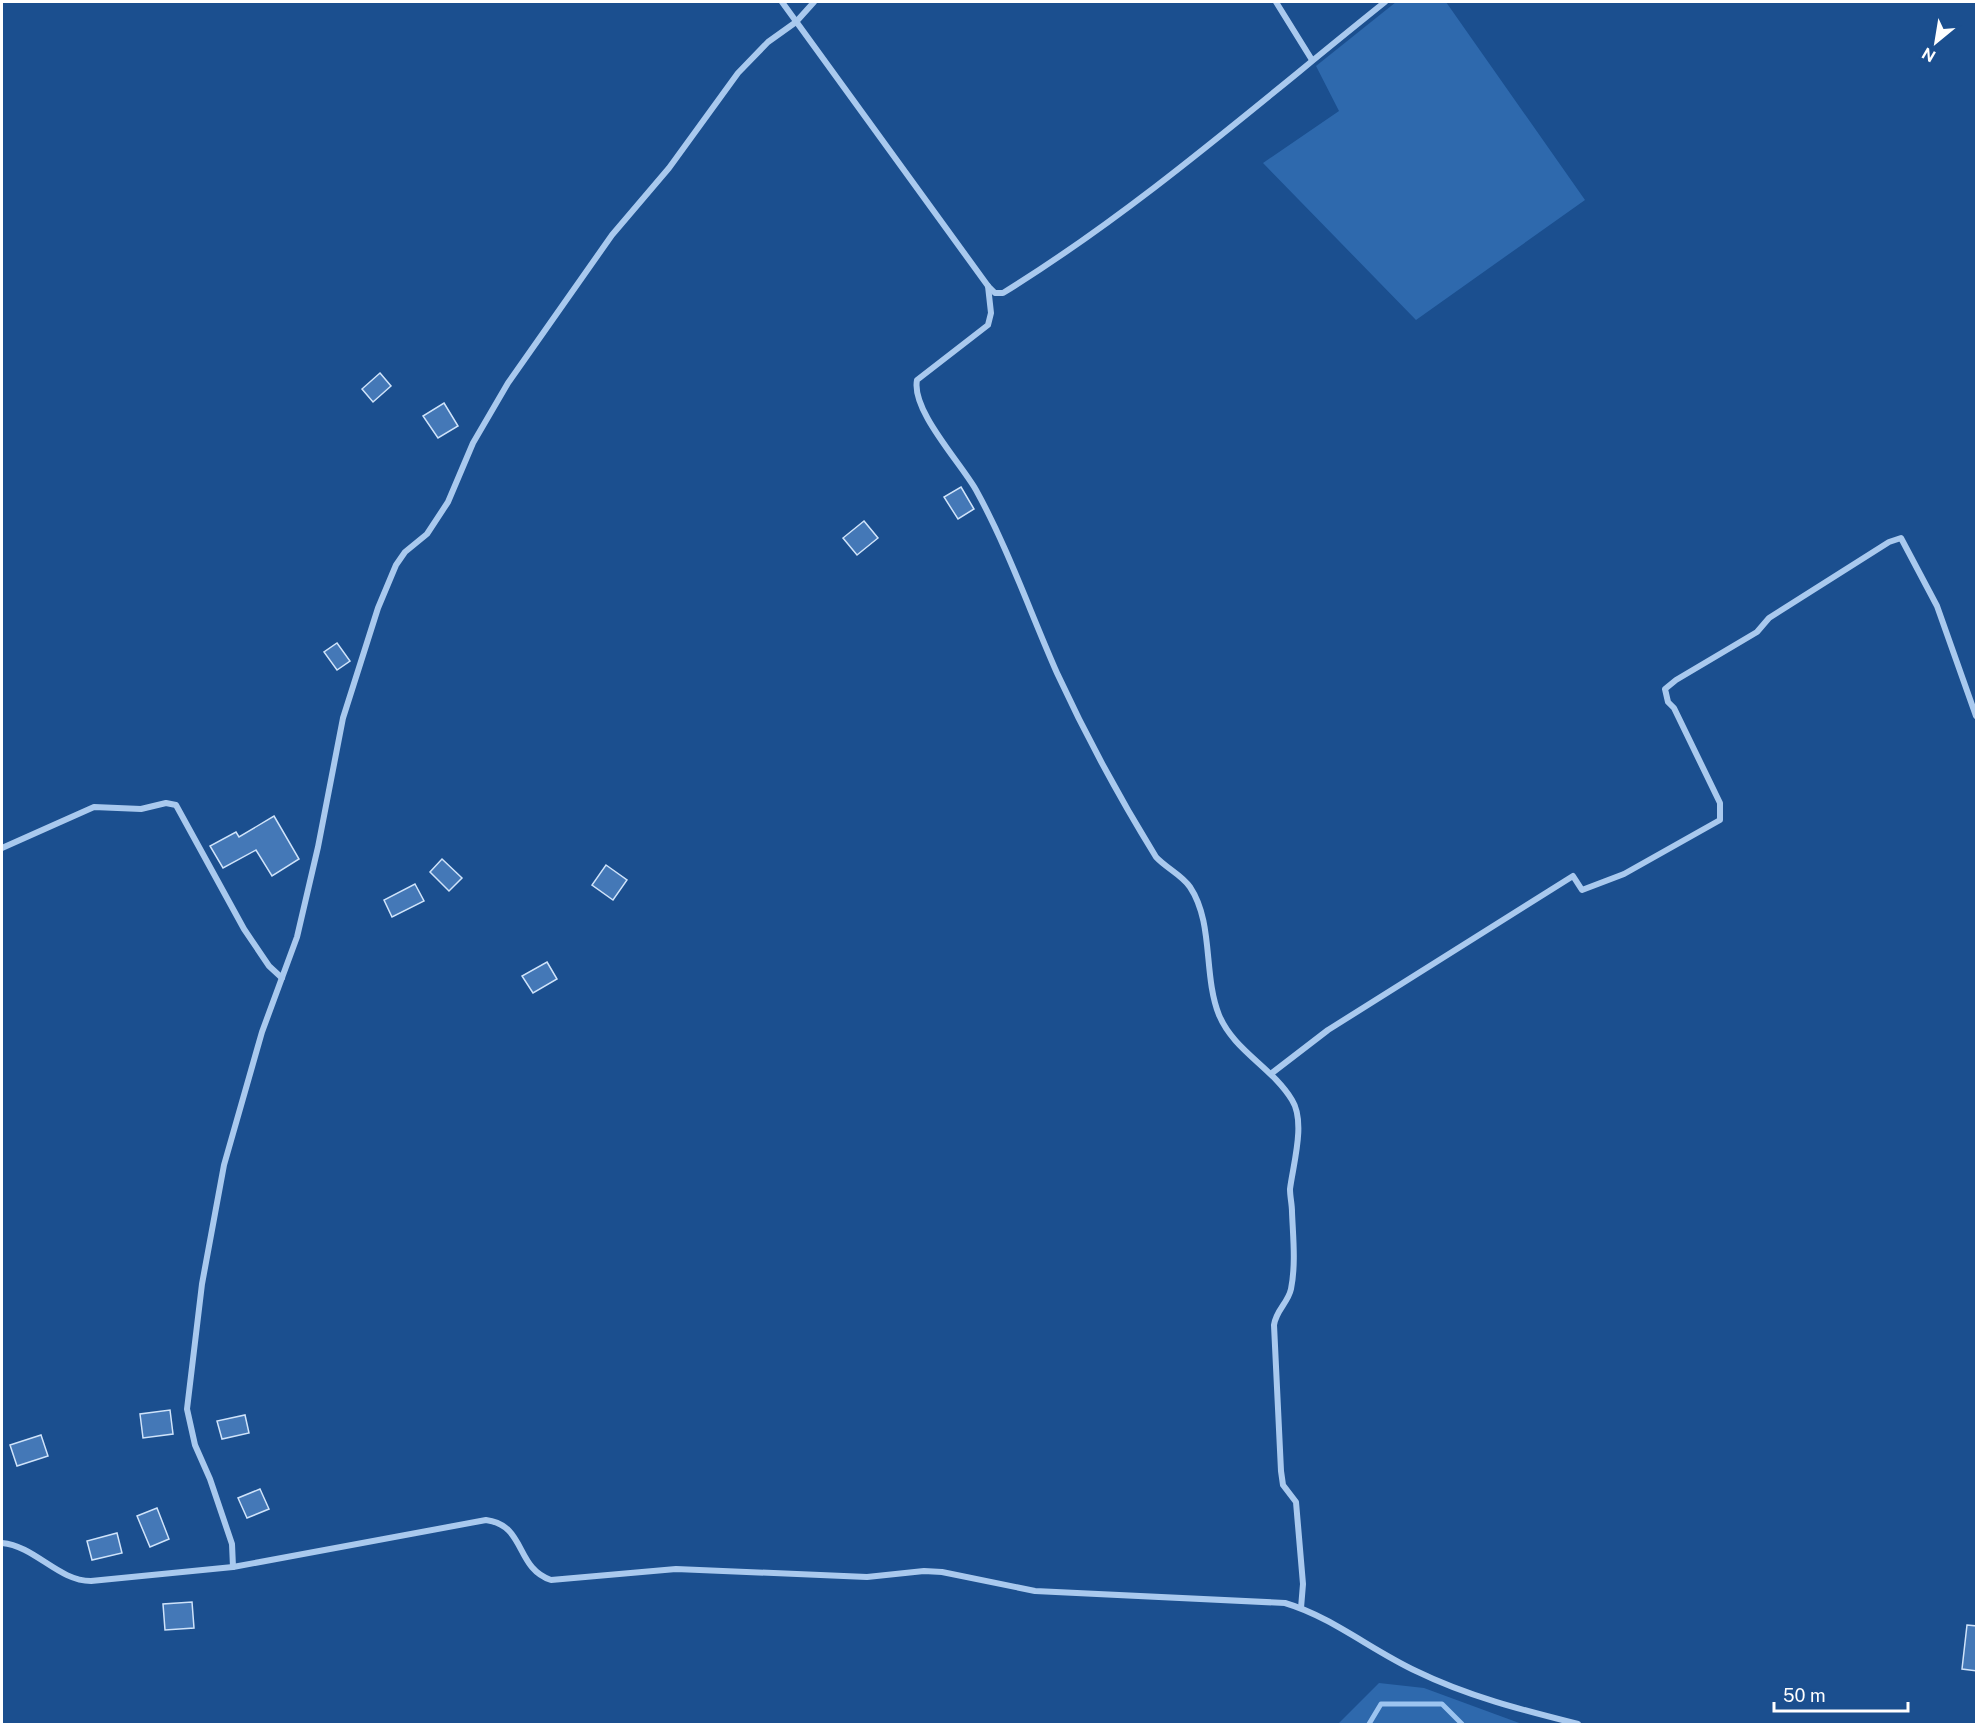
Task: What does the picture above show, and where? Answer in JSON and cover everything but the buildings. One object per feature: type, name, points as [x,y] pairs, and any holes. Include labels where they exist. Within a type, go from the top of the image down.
[{"type":"street","points":[[782,2],[988,286],[995,292],[1003,293],[1045,266],[1160,181],[1385,2]]},
{"type":"street","points":[[233,1567],[232,1544],[216,1496],[195,1445],[187,1409],[202,1284],[224,1165],[262,1032],[297,937],[318,847],[343,718],[378,608],[396,565],[405,552],[427,534],[448,502],[473,443],[508,384],[612,235],[669,168],[738,73],[768,42],[796,22],[814,2]]},
{"type":"street","points":[[1276,2],[1312,60]]},
{"type":"street","points":[[988,286],[991,313],[988,325],[917,380],[917,399],[975,489],[993,523],[1058,674],[1103,767],[1156,857],[1166,868],[1188,884],[1193,892],[1201,921],[1218,1012],[1225,1029],[1246,1053],[1272,1073],[1293,1100],[1298,1131],[1290,1191],[1293,1274],[1288,1298],[1276,1314],[1274,1325],[1281,1471],[1283,1485],[1296,1502],[1303,1584],[1301,1608]]},
{"type":"street","points":[[1272,1073],[1328,1030],[1573,876],[1582,890],[1624,874],[1720,819],[1720,803],[1674,708],[1668,702],[1665,689],[1676,680],[1757,632],[1769,618],[1889,542],[1901,538],[1937,606],[1977,716]]},
{"type":"street","points":[[2,848],[94,807],[141,809],[166,803],[176,805],[244,929],[269,966],[282,978]]},
{"type":"street","points":[[2,1543],[20,1547],[71,1577],[83,1581],[233,1567],[486,1520],[499,1523],[511,1531],[529,1567],[535,1573],[551,1580],[676,1569],[867,1577],[924,1571],[942,1572],[1035,1591],[1262,1600],[1301,1608],[1389,1658],[1444,1684],[1501,1704],[1578,1725]]},
{"type":"shaded area","points":[[1396,2],[1446,2],[1585,200],[1416,320],[1263,163],[1339,111],[1316,66]]},
{"type":"shaded area","points":[[1379,1683],[1424,1688],[1522,1724],[1338,1724]]},
{"type":"waterway","points":[[1369,1724],[1381,1704],[1442,1704],[1462,1724]]}]
